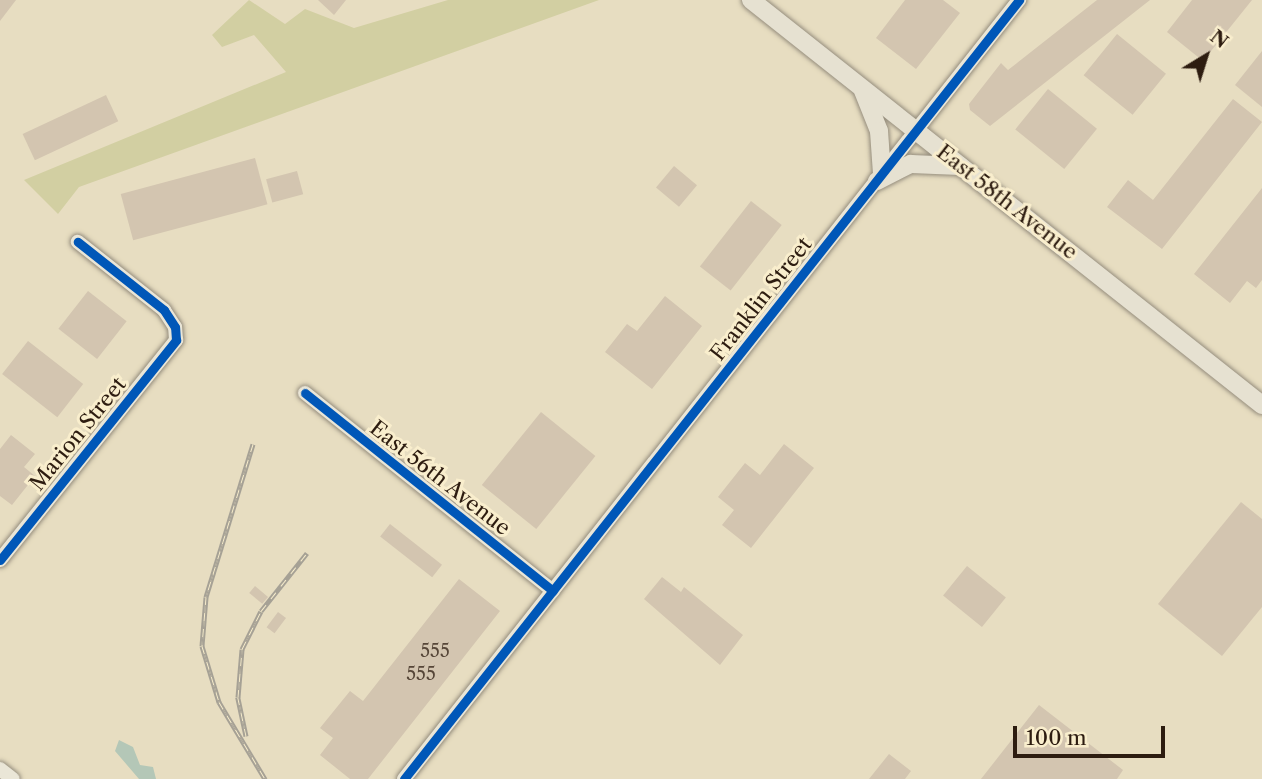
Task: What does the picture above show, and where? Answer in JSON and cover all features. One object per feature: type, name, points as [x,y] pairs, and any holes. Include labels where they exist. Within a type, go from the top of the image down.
[{"type":"main road","name":"East 58th Avenue","points":[[751,0],[1262,405]]},
{"type":"main road","points":[[861,88],[879,131],[880,177],[911,164],[961,166]]},
{"type":"street","name":"Franklin Street","points":[[404,779],[1019,0]]},
{"type":"street","name":"Marion Street","points":[[0,560],[176,340],[175,327],[164,310],[78,242]]},
{"type":"street","name":"East 56th Avenue","points":[[305,393],[553,591]]},
{"type":"street","points":[[0,769],[13,779]]},
{"type":"shaded area","points":[[249,0],[285,24],[305,9],[354,28],[448,0],[599,0],[79,187],[58,214],[24,180],[286,72],[254,35],[222,47],[212,35]]},
{"type":"shaded area","points":[[119,740],[133,747],[140,765],[153,767],[156,779],[139,779],[115,751]]},
{"type":"building","points":[[0,0],[16,0],[0,21]]},
{"type":"building","points":[[318,0],[346,0],[334,15]]},
{"type":"building","points":[[905,0],[943,0],[960,13],[916,69],[876,38]]},
{"type":"building","points":[[1097,0],[1150,0],[990,126],[970,110],[969,104],[1001,63],[1008,70]]},
{"type":"building","points":[[1192,0],[1252,0],[1203,61],[1167,32]]},
{"type":"building","points":[[1117,34],[1166,74],[1133,115],[1084,75]]},
{"type":"building","points":[[1262,51],[1262,107],[1235,85]]},
{"type":"building","points":[[1048,89],[1097,129],[1064,169],[1015,129]]},
{"type":"building","points":[[106,95],[118,121],[35,160],[23,134]]},
{"type":"building","points":[[1233,99],[1262,122],[1162,249],[1107,207],[1128,180],[1153,200]]},
{"type":"building","points":[[255,158],[267,204],[133,240],[121,194]]},
{"type":"building","points":[[674,166],[697,185],[679,207],[656,187]]},
{"type":"building","points":[[297,171],[303,194],[272,202],[266,179]]},
{"type":"building","points":[[1262,188],[1262,280],[1256,288],[1247,281],[1230,303],[1194,274]]},
{"type":"building","points":[[751,201],[782,225],[731,290],[700,266]]},
{"type":"building","points":[[88,291],[127,321],[97,359],[58,329]]},
{"type":"building","points":[[665,296],[702,326],[652,389],[605,352],[627,324],[637,331]]},
{"type":"building","points":[[28,341],[83,384],[57,417],[2,374]]},
{"type":"building","points":[[541,412],[595,456],[536,529],[482,485]]},
{"type":"building","points":[[11,435],[35,454],[24,467],[35,476],[12,505],[0,496],[0,449]]},
{"type":"building","points":[[784,444],[814,468],[751,548],[722,525],[734,510],[718,497],[745,463],[760,475]]},
{"type":"building","points":[[1241,502],[1262,519],[1262,607],[1222,656],[1158,604]]},
{"type":"building","points":[[390,524],[442,565],[432,577],[380,537]]},
{"type":"building","points":[[967,566],[1006,597],[982,627],[943,596]]},
{"type":"building","points":[[662,577],[681,592],[684,587],[743,635],[720,665],[644,599]]},
{"type":"building","points":[[459,579],[500,611],[368,779],[350,779],[320,755],[333,738],[320,728],[350,691],[363,701]]},
{"type":"building","points":[[255,586],[268,597],[262,604],[249,593]]},
{"type":"building","points":[[278,612],[286,618],[275,633],[267,627]]},
{"type":"building","points":[[1039,705],[1123,770],[1117,779],[981,779]]},
{"type":"building","points":[[889,754],[911,771],[905,779],[869,779]]},
{"type":"railway","points":[[253,444],[206,597],[202,646],[219,702],[265,779]]},
{"type":"railway","points":[[246,736],[238,697],[242,649],[261,611],[307,553]]},
{"type":"cycle path","points":[[404,779],[1019,0]]},
{"type":"cycle path","points":[[0,560],[176,340],[175,327],[164,310],[78,242]]},
{"type":"cycle path","points":[[305,393],[553,591]]}]
